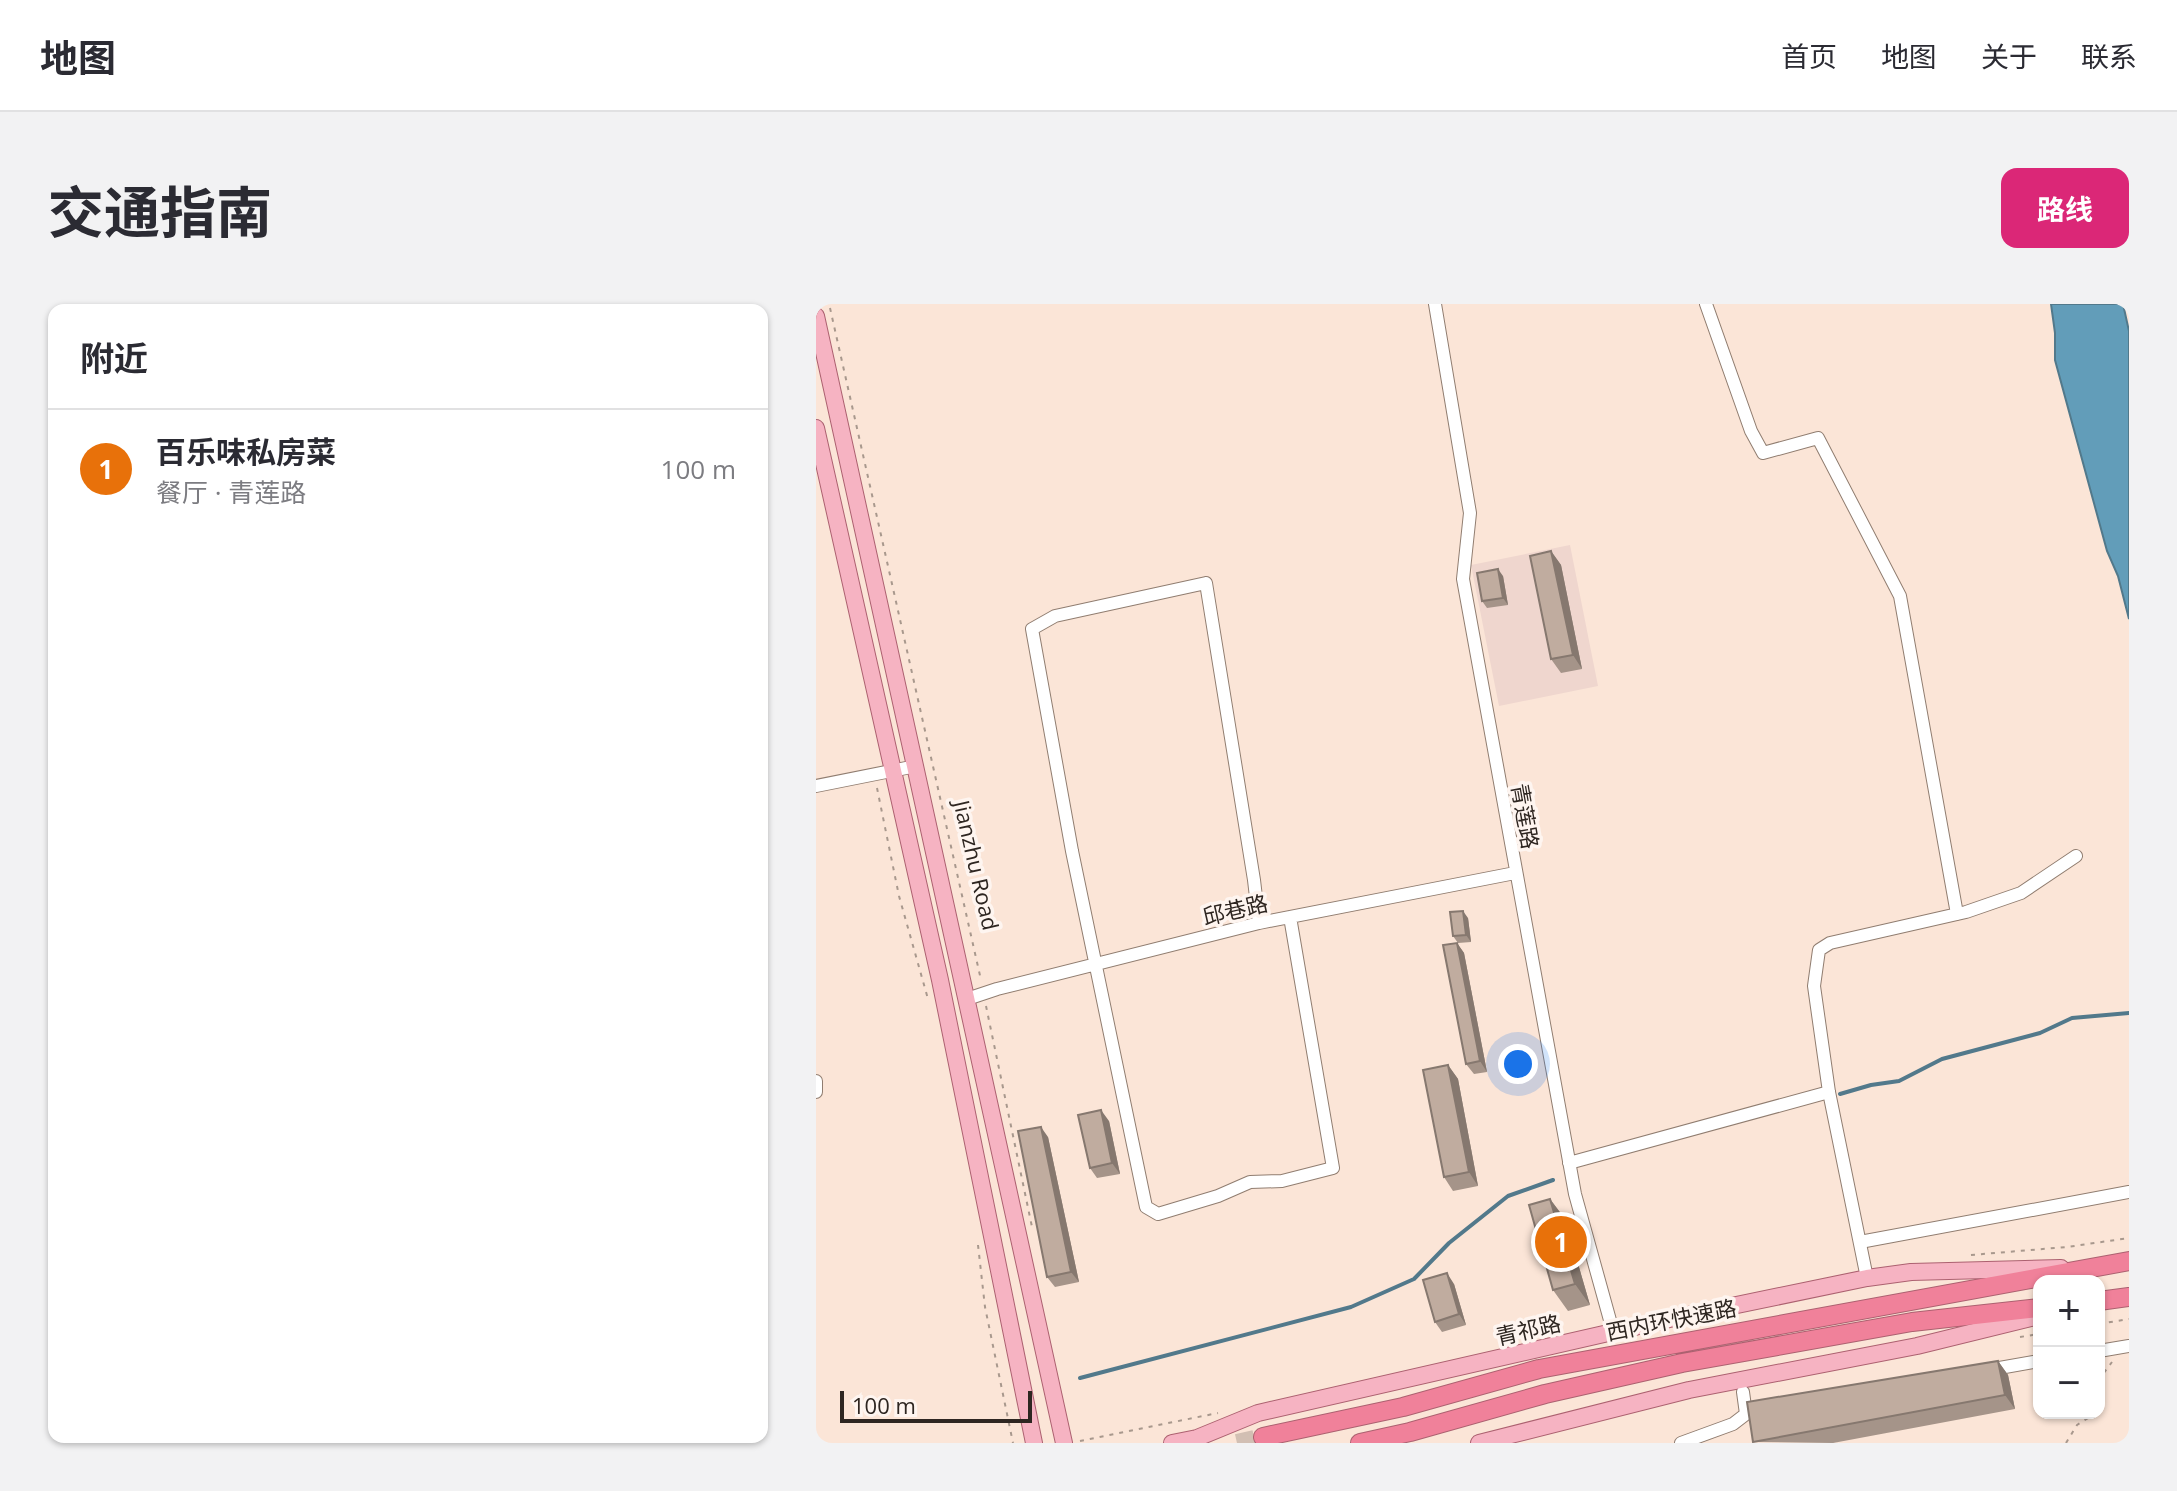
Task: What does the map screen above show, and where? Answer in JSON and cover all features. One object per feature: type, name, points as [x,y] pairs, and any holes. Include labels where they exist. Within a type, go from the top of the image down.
[{"type":"highway","name":"西内环快速路","points":[[1263,1437],[1403,1407],[1539,1369],[2129,1261]]},
{"type":"highway","points":[[2105,1300],[2129,1297]]},
{"type":"highway","name":"西内环快速路","points":[[1360,1443],[1545,1394],[1682,1363],[1912,1322],[2033,1309]]},
{"type":"main road","name":"Jianzhu Road","points":[[816,316],[916,766],[976,996],[1073,1442]]},
{"type":"main road","points":[[816,428],[943,995],[1034,1443]]},
{"type":"main road","name":"青祁路","points":[[1172,1443],[1197,1438],[1258,1413],[1613,1331],[1867,1278],[1911,1272],[2091,1267]]},
{"type":"main road","points":[[1479,1443],[1689,1390],[1917,1346],[2033,1317]]},
{"type":"street","name":"青莲路","points":[[1435,304],[1470,513],[1463,579],[1575,1194],[1613,1331]]},
{"type":"street","points":[[1706,304],[1751,431],[1763,453],[1818,438],[1900,596],[1957,914]]},
{"type":"street","points":[[1259,923],[1206,583],[1055,616],[1032,629],[1146,1207],[1158,1214],[1218,1196],[1250,1182],[1282,1181],[1333,1168],[1290,917]]},
{"type":"street","points":[[816,786],[916,766]]},
{"type":"street","points":[[1867,1278],[1829,1092],[1814,986],[1819,950],[1830,943],[1957,914],[2021,893],[2076,856]]},
{"type":"street","name":"邱巷路","points":[[976,996],[1259,923],[1515,873]]},
{"type":"street","points":[[816,1081],[816,1092]]},
{"type":"street","points":[[1569,1163],[1829,1092]]},
{"type":"street","points":[[1860,1242],[2129,1192]]},
{"type":"street","points":[[2105,1350],[2125,1347]]},
{"type":"street","points":[[1979,1371],[2033,1362]]},
{"type":"street","points":[[1681,1443],[1733,1424],[1749,1411],[1743,1392]]},
{"type":"path","name":"Jianzhu Road","points":[[822,304],[832,309],[976,996],[1034,1235]]},
{"type":"path","points":[[876,774],[899,896],[928,999]]},
{"type":"path","points":[[2067,1247],[2129,1238]]},
{"type":"path","points":[[978,1246],[985,1307],[1013,1443]]},
{"type":"path","points":[[2105,1323],[2129,1319]]},
{"type":"path","points":[[2105,1372],[2125,1347]]},
{"type":"path","points":[[2066,1443],[2077,1425],[2086,1419]]},
{"type":"shaded area","points":[[1570,545],[1598,686],[1499,706],[1471,565]]},
{"type":"water","points":[[2051,304],[2123,304],[2129,331],[2129,619],[2118,576],[2107,551],[2055,360]]},
{"type":"building","points":[[1551,551],[1573,655],[1551,659],[1530,556]]},
{"type":"building","points":[[1498,569],[1503,598],[1482,601],[1477,573]]},
{"type":"building","points":[[1463,911],[1466,935],[1453,936],[1450,912]]},
{"type":"building","points":[[1457,943],[1480,1061],[1466,1064],[1443,945]]},
{"type":"building","points":[[1448,1065],[1469,1172],[1444,1177],[1423,1070]]},
{"type":"building","points":[[1101,1110],[1112,1163],[1090,1168],[1078,1115]]},
{"type":"building","points":[[1041,1127],[1071,1272],[1047,1277],[1018,1131]]},
{"type":"building","points":[[1550,1199],[1575,1284],[1553,1290],[1529,1205]]},
{"type":"building","points":[[1447,1273],[1459,1314],[1435,1322],[1423,1280]]},
{"type":"building","points":[[1998,1361],[2005,1395],[1753,1442],[1747,1402]]},
{"type":"waterway","points":[[1840,1094],[1899,1081],[1942,1059],[2040,1033],[2072,1018],[2129,1013]]},
{"type":"waterway","points":[[1080,1378],[1351,1307],[1414,1279],[1449,1243],[1508,1196],[1553,1180]]},
{"type":"tunnel","points":[[1237,1443],[1263,1437]]},
{"type":"place","name":"百乐味私房菜","points":[[1561,1242]]}]
